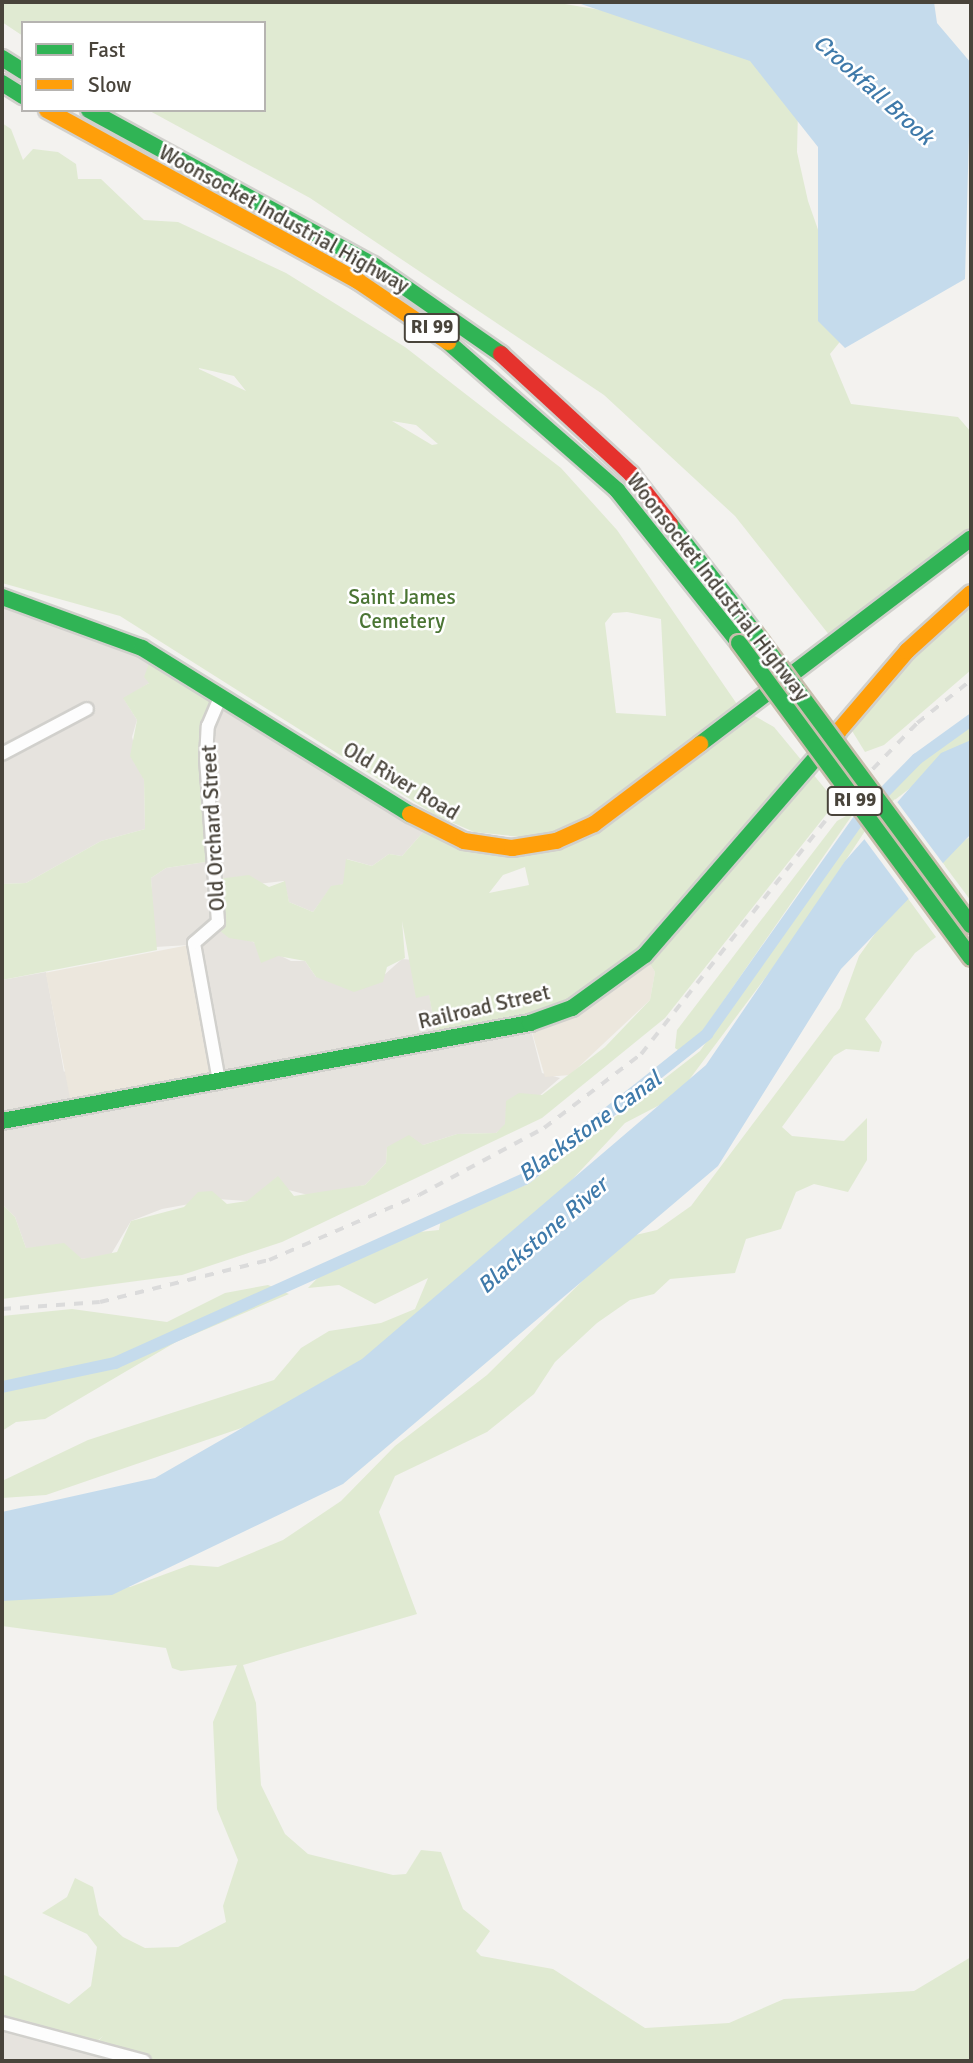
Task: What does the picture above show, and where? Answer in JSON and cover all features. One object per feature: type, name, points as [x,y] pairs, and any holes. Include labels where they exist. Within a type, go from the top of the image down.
[{"type":"main road","points":[[2,58],[21,70]]},
{"type":"main road","points":[[2,83],[21,95]]},
{"type":"main road","name":"Woonsocket Industrial Highway","points":[[51,112],[358,281],[469,356],[609,482],[739,643],[971,958]]},
{"type":"main road","name":"Woonsocket Industrial Highway","points":[[93,112],[373,265],[500,353],[631,474],[754,632],[971,925]]},
{"type":"main road","name":"Old River Road","points":[[2,597],[118,636],[450,835],[493,847],[530,847],[581,832],[610,813],[971,538]]},
{"type":"main road","name":"Railroad Street","points":[[2,1122],[530,1023],[592,996],[645,954],[907,651],[971,593]]},
{"type":"street","name":"Old Orchard Street","points":[[219,1081],[194,943],[218,922],[206,760],[208,726],[221,696]]},
{"type":"street","points":[[2,754],[87,709]]},
{"type":"street","points":[[2,2023],[102,2055],[144,2061]]},
{"type":"shaded area","points":[[2,593],[154,653],[149,683],[124,699],[137,720],[132,737],[144,780],[145,829],[101,841],[26,883],[2,884]]},
{"type":"shaded area","points":[[220,696],[432,822],[402,856],[389,854],[372,866],[347,859],[344,884],[331,887],[313,912],[289,902],[284,881],[257,884],[241,936],[291,961],[305,961],[316,977],[383,976],[402,959],[414,960],[425,970],[436,1033],[528,1018],[542,1073],[560,1078],[496,1133],[457,1134],[423,1145],[405,1140],[387,1148],[386,1163],[365,1185],[312,1196],[273,1186],[247,1201],[217,1199],[162,1209],[131,1221],[110,1256],[82,1259],[57,1247],[26,1248],[15,1217],[2,1204],[2,980],[46,972],[64,1072],[189,945],[155,947],[151,878],[166,868],[212,861],[205,759]]},
{"type":"shaded area","points":[[189,945],[215,1077],[71,1104],[46,973]]},
{"type":"shaded area","points":[[644,953],[655,972],[650,1000],[570,1075],[545,1077],[528,1018]]},
{"type":"shaded area","points":[[2,2021],[136,2061],[2,2061]]},
{"type":"green space","points":[[2,2],[553,2],[660,20],[747,43],[798,111],[797,152],[808,201],[852,327],[830,354],[851,404],[958,417],[971,432],[971,531],[830,636],[735,516],[604,395],[310,198],[152,112],[266,112],[266,21],[21,21],[21,35],[2,22]]},
{"type":"green space","name":"Saint James Cemetery","points":[[2,123],[11,129],[23,160],[33,149],[58,152],[76,164],[78,179],[101,179],[144,220],[178,222],[286,273],[405,347],[561,468],[617,530],[739,707],[774,727],[836,802],[665,1018],[542,1118],[282,1242],[182,1275],[2,1299],[2,1204],[15,1217],[26,1248],[64,1243],[82,1259],[117,1252],[131,1221],[184,1207],[198,1192],[212,1191],[227,1204],[247,1201],[278,1176],[294,1196],[365,1185],[386,1163],[387,1147],[409,1135],[423,1145],[457,1134],[496,1133],[505,1124],[506,1101],[519,1093],[542,1095],[605,1047],[650,1000],[655,972],[644,954],[554,1009],[436,1033],[429,995],[416,998],[402,921],[405,958],[387,967],[383,982],[354,992],[316,977],[305,961],[278,956],[261,963],[254,942],[229,938],[210,923],[218,879],[249,875],[269,887],[285,881],[289,902],[313,912],[331,886],[343,884],[346,859],[372,866],[389,854],[402,856],[432,822],[498,840],[530,838],[474,832],[435,815],[120,616],[2,583]],"holes":[[[199,369],[234,376],[246,391]],[[392,421],[416,425],[438,444],[432,445]],[[627,612],[661,619],[666,716],[616,713],[605,623],[613,613]],[[525,867],[529,885],[489,893],[503,875]]]},
{"type":"green space","points":[[971,588],[971,670],[884,745],[865,752],[846,721]]},
{"type":"green space","points":[[151,658],[218,693],[209,724],[212,861],[166,868],[151,878],[157,950],[2,980],[2,884],[26,883],[101,841],[145,829],[144,780],[130,756],[137,720],[123,698],[149,683],[144,677]]},
{"type":"green space","points":[[971,724],[971,741],[887,806],[881,800],[917,762]]},
{"type":"green space","points":[[855,811],[697,1039],[681,1052],[675,1048],[677,1030],[837,821]]},
{"type":"green space","points":[[863,818],[867,828],[789,946],[677,1096],[625,1123],[455,1305],[291,1411],[46,1495],[2,1498],[2,1481],[88,1440],[274,1380],[301,1348],[329,1331],[381,1323],[415,1309],[428,1278],[375,1304],[339,1285],[308,1288],[330,1265],[409,1233],[439,1230],[442,1214],[460,1213],[530,1183],[700,1051]]},
{"type":"green space","points":[[971,836],[971,901],[939,858]]},
{"type":"green space","points":[[904,893],[936,937],[915,953],[865,1019],[882,1042],[879,1052],[846,1049],[834,1056],[782,1127],[792,1136],[844,1141],[867,1118],[867,1160],[848,1192],[814,1184],[796,1192],[781,1229],[746,1239],[735,1273],[670,1279],[654,1294],[630,1300],[597,1323],[555,1362],[534,1394],[487,1432],[395,1476],[379,1512],[417,1614],[243,1665],[256,1703],[261,1785],[285,1834],[308,1854],[393,1875],[406,1874],[421,1850],[441,1852],[463,1909],[490,1931],[476,1951],[481,1956],[553,1969],[645,2028],[729,2023],[784,1999],[914,1991],[971,1957],[971,2061],[140,2061],[93,2047],[103,2036],[94,2044],[2,2019],[2,1974],[69,2004],[91,1986],[97,1947],[87,1934],[42,1913],[67,1897],[75,1878],[93,1887],[99,1915],[123,1937],[145,1948],[178,1947],[226,1922],[223,1906],[238,1860],[217,1809],[213,1722],[237,1665],[181,1671],[172,1668],[166,1648],[2,1626],[2,1597],[130,1587],[190,1565],[218,1567],[283,1540],[341,1501],[395,1446],[487,1375],[627,1237],[657,1230],[691,1206],[840,1008],[859,956]]},
{"type":"green space","points":[[268,1285],[289,1294],[176,1342],[45,1419],[16,1422],[2,1431],[2,1316],[72,1309],[167,1322],[225,1293]]},
{"type":"water","name":"Crookfall Brook","points":[[575,2],[934,2],[937,23],[971,63],[965,279],[845,348],[818,321],[818,147],[750,61]]},
{"type":"water","name":"Blackstone River","points":[[971,740],[971,834],[841,969],[718,1166],[343,1484],[112,1595],[2,1601],[2,1512],[155,1478],[362,1359],[706,1065],[845,861],[941,753]]},
{"type":"pier","points":[[895,799],[945,866],[911,902],[862,836]]},
{"type":"waterway","name":"Blackstone Canal","points":[[2,1387],[115,1363],[525,1179],[707,1034],[863,814],[917,759],[971,720]]},
{"type":"railway","points":[[2,1309],[100,1302],[269,1260],[419,1195],[544,1128],[641,1054],[835,808],[917,723],[971,680]]},
{"type":"traffic: fast","points":[[2,58],[21,70]]},
{"type":"traffic: fast","points":[[2,83],[21,95]]},
{"type":"traffic: fast","points":[[93,112],[373,265],[501,354]]},
{"type":"traffic: fast","points":[[448,342],[617,490],[739,643]]},
{"type":"traffic: fast","points":[[670,524],[754,632]]},
{"type":"traffic: fast","points":[[700,744],[971,538]]},
{"type":"traffic: fast","points":[[2,597],[142,648],[410,814]]},
{"type":"traffic: fast","points":[[754,632],[971,925]]},
{"type":"traffic: fast","points":[[739,643],[971,958]]},
{"type":"traffic: fast","points":[[2,1121],[530,1023],[572,1008],[645,955],[837,733]]},
{"type":"traffic: slow","points":[[51,112],[358,281],[448,342]]},
{"type":"traffic: slow","points":[[837,733],[907,651],[971,593]]},
{"type":"traffic: slow","points":[[410,814],[464,841],[512,848],[556,841],[594,824],[700,744]]},
{"type":"traffic: jam","points":[[501,354],[631,474],[670,524]]}]
